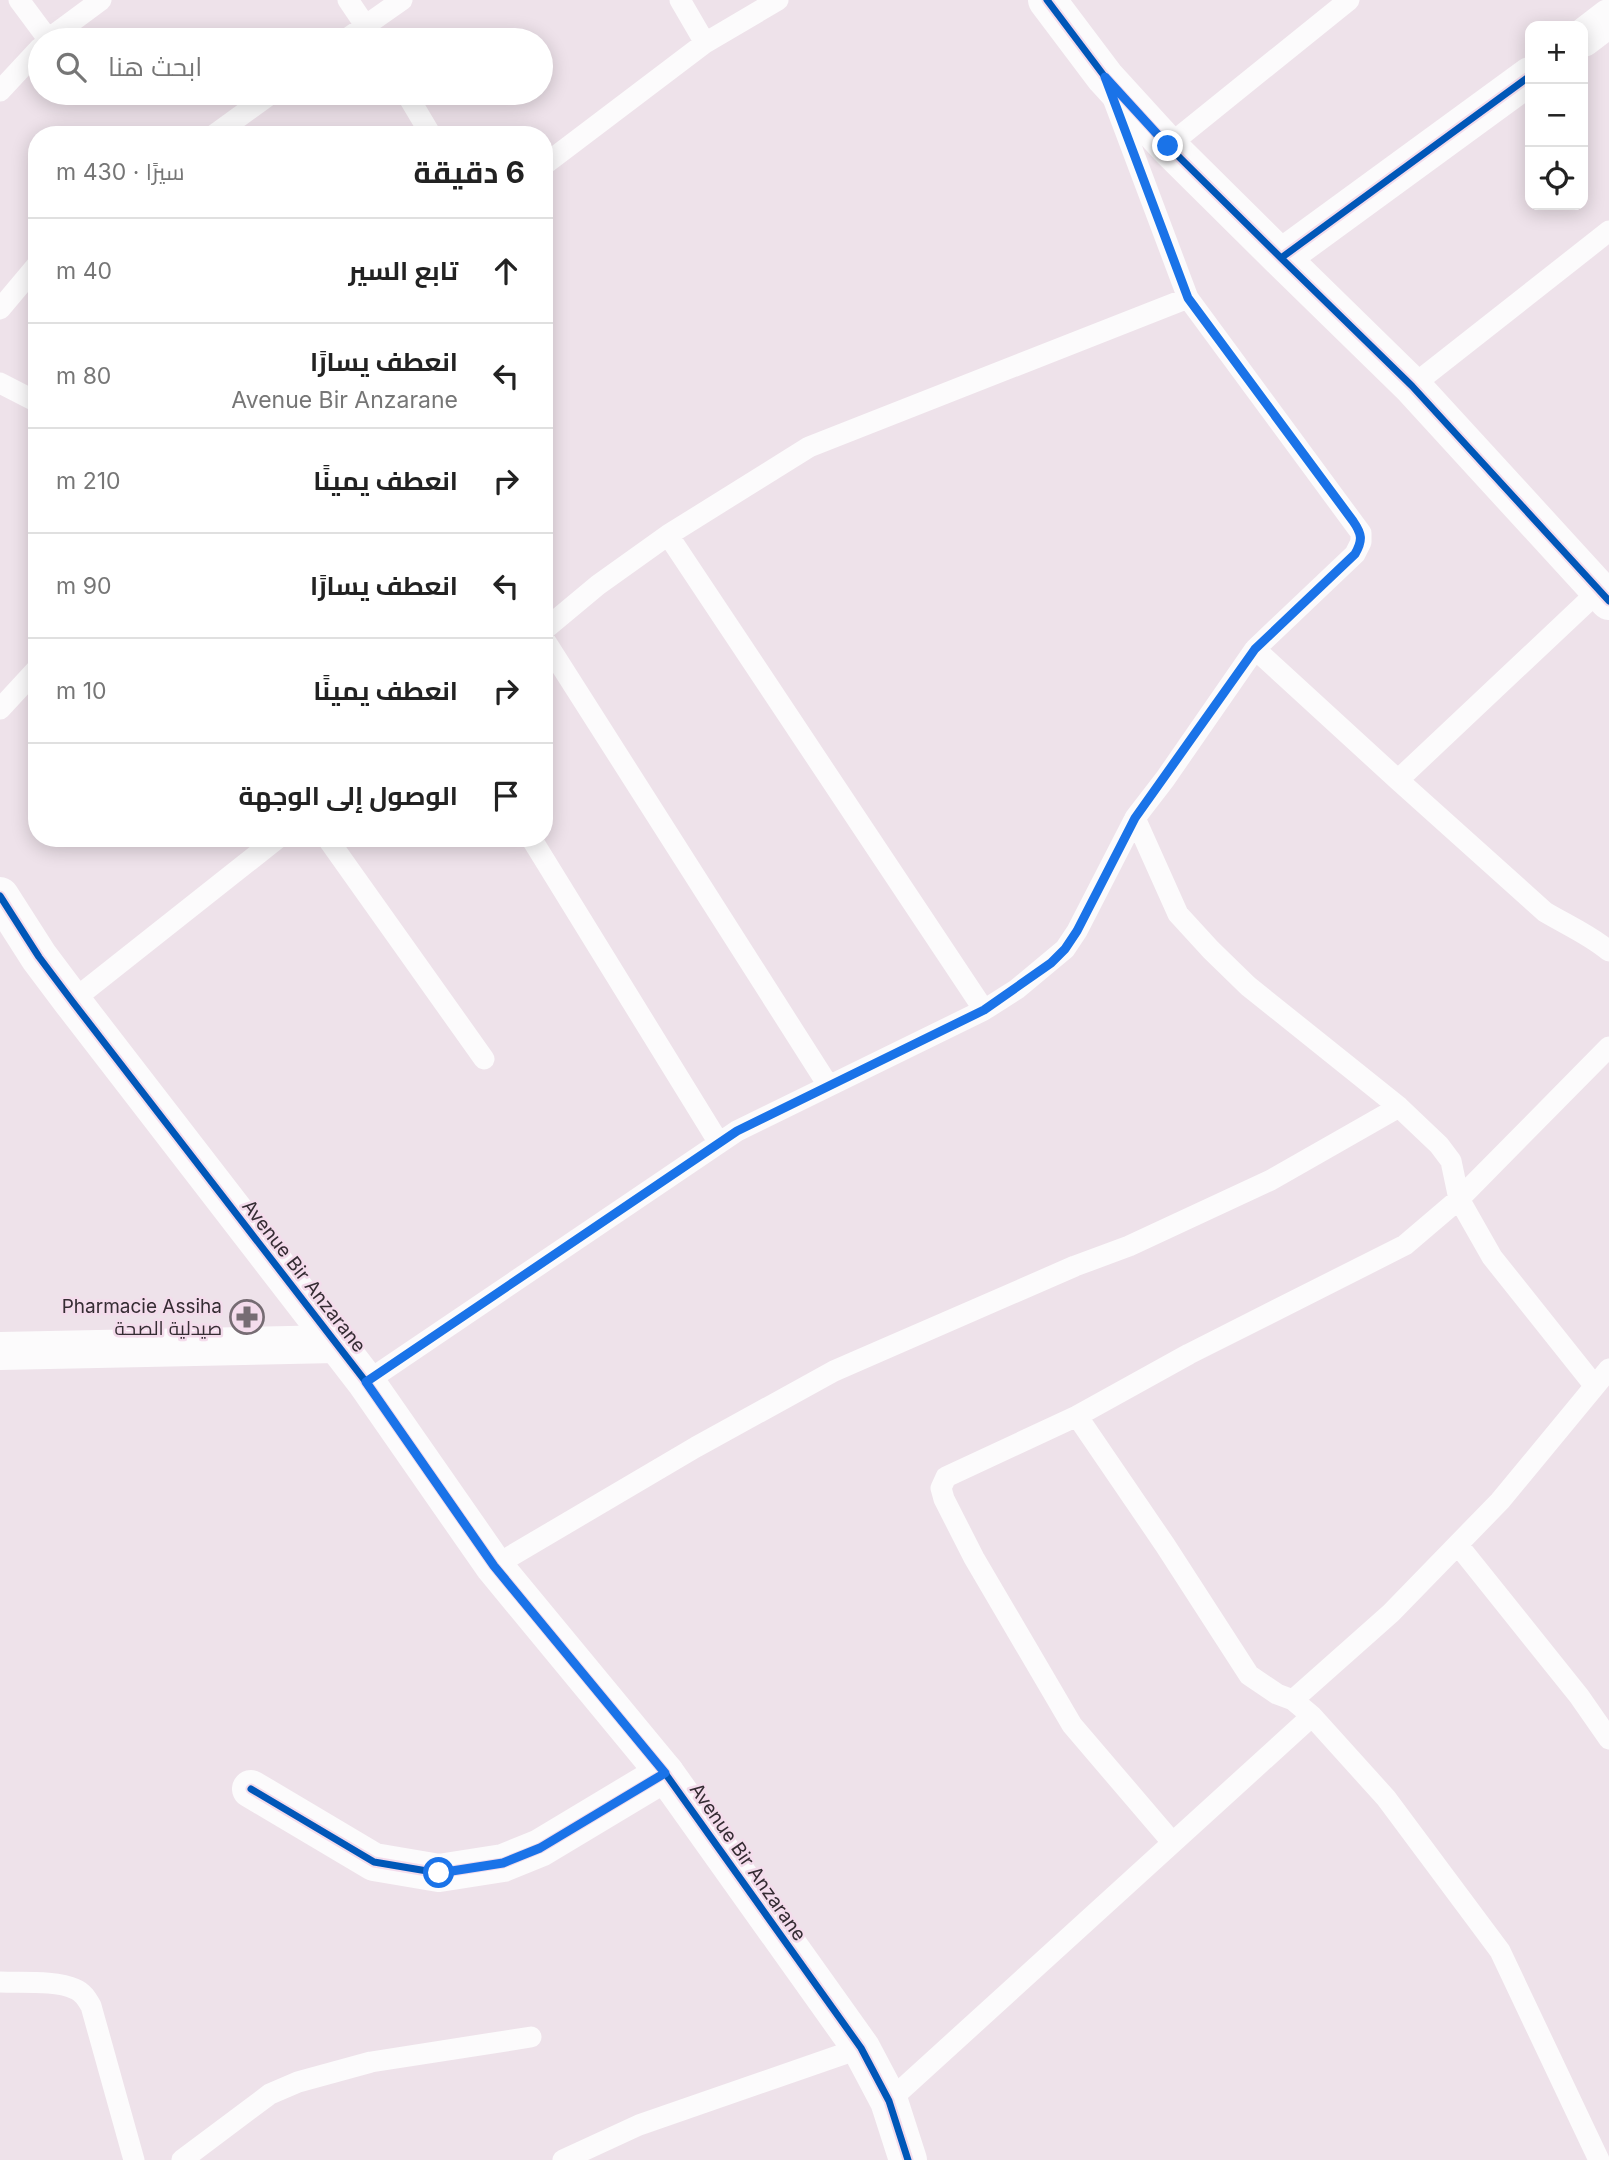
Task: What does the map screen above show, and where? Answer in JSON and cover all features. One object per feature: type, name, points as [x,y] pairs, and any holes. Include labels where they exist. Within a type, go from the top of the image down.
[{"type":"street","points":[[1059,5],[1105,77],[1168,146],[1412,386],[1605,591]]},
{"type":"street","points":[[1588,33],[1609,18]]},
{"type":"street","points":[[1281,258],[1525,80]]},
{"type":"street","name":"Avenue Bir Anzarane","points":[[0,897],[72,1001],[366,1382],[494,1566],[665,1773],[861,2048],[889,2101],[908,2160]]},
{"type":"street","points":[[0,1351],[337,1344]]},
{"type":"street","points":[[251,1789],[374,1862],[439,1873],[503,1863],[540,1848],[665,1773]]},
{"type":"lane","points":[[19,0],[36,28]]},
{"type":"lane","points":[[65,28],[101,0]]},
{"type":"lane","points":[[348,0],[368,28]]},
{"type":"lane","points":[[376,28],[402,0]]},
{"type":"lane","points":[[680,0],[705,43]]},
{"type":"lane","points":[[553,159],[705,43],[778,0]]},
{"type":"lane","points":[[1168,146],[1349,0]]},
{"type":"lane","points":[[0,92],[28,62]]},
{"type":"lane","points":[[366,1382],[737,1131],[984,1010],[1017,989],[1065,949],[1077,931],[1135,818],[1255,649],[1355,554],[1362,542],[1361,533],[1188,298],[1105,77]]},
{"type":"lane","points":[[226,126],[255,105]]},
{"type":"lane","points":[[413,105],[426,126]]},
{"type":"lane","points":[[1412,386],[1609,231]]},
{"type":"lane","points":[[0,309],[28,276]]},
{"type":"lane","points":[[553,622],[598,585],[668,536],[809,447],[1188,298]]},
{"type":"lane","points":[[0,383],[28,397]]},
{"type":"lane","points":[[668,536],[984,1010]]},
{"type":"lane","points":[[1398,780],[1605,591]]},
{"type":"lane","points":[[1255,649],[1545,912],[1593,937],[1609,951]]},
{"type":"lane","points":[[553,653],[828,1085]]},
{"type":"lane","points":[[0,709],[28,679]]},
{"type":"lane","points":[[1135,818],[1178,914],[1248,986],[1399,1107],[1439,1145],[1451,1161],[1459,1199],[1492,1257],[1594,1385]]},
{"type":"lane","points":[[72,1001],[267,847]]},
{"type":"lane","points":[[333,847],[484,1059]]},
{"type":"lane","points":[[537,847],[719,1143]]},
{"type":"lane","points":[[1172,1842],[1072,1726],[944,1499],[941,1488],[946,1477],[1077,1416],[1189,1354],[1405,1245],[1459,1199],[1609,1047]]},
{"type":"lane","points":[[494,1566],[696,1447],[834,1371],[1076,1266],[1129,1247],[1271,1180],[1399,1107]]},
{"type":"lane","points":[[1293,1700],[1391,1613],[1500,1502],[1609,1369]]},
{"type":"lane","points":[[1077,1416],[1249,1675],[1277,1695],[1293,1700],[1312,1716],[1386,1797],[1500,1951],[1599,2160]]},
{"type":"lane","points":[[1458,1545],[1579,1696],[1609,1739]]},
{"type":"lane","points":[[889,2101],[1312,1716]]},
{"type":"lane","points":[[0,1982],[48,1984],[75,1989],[84,1995],[91,2006],[134,2160]]},
{"type":"lane","points":[[182,2160],[270,2094],[298,2082],[372,2062],[531,2036]]},
{"type":"lane","points":[[563,2160],[639,2124],[861,2048]]},
{"type":"cycle path","points":[[1047,0],[1105,77],[1168,146],[1281,258],[1525,80]]},
{"type":"cycle path","points":[[1281,258],[1412,386],[1609,601]]},
{"type":"cycle path","points":[[0,896],[39,957],[72,1001],[366,1382],[494,1566],[665,1773],[861,2048],[889,2101],[908,2160]]},
{"type":"cycle path","points":[[251,1789],[374,1862],[439,1873],[503,1863],[540,1848],[665,1773]]},
{"type":"place","name":"Pharmacie Assiha صيدلية الصحة","points":[[247,1317]]},
{"type":"route","points":[[439,1873],[503,1863],[540,1848],[665,1773],[494,1566],[366,1382],[737,1131],[984,1010],[1051,963],[1077,931],[1135,818],[1255,649],[1355,554],[1362,542],[1361,533],[1353,521],[1188,298],[1105,77],[1168,146]]}]
